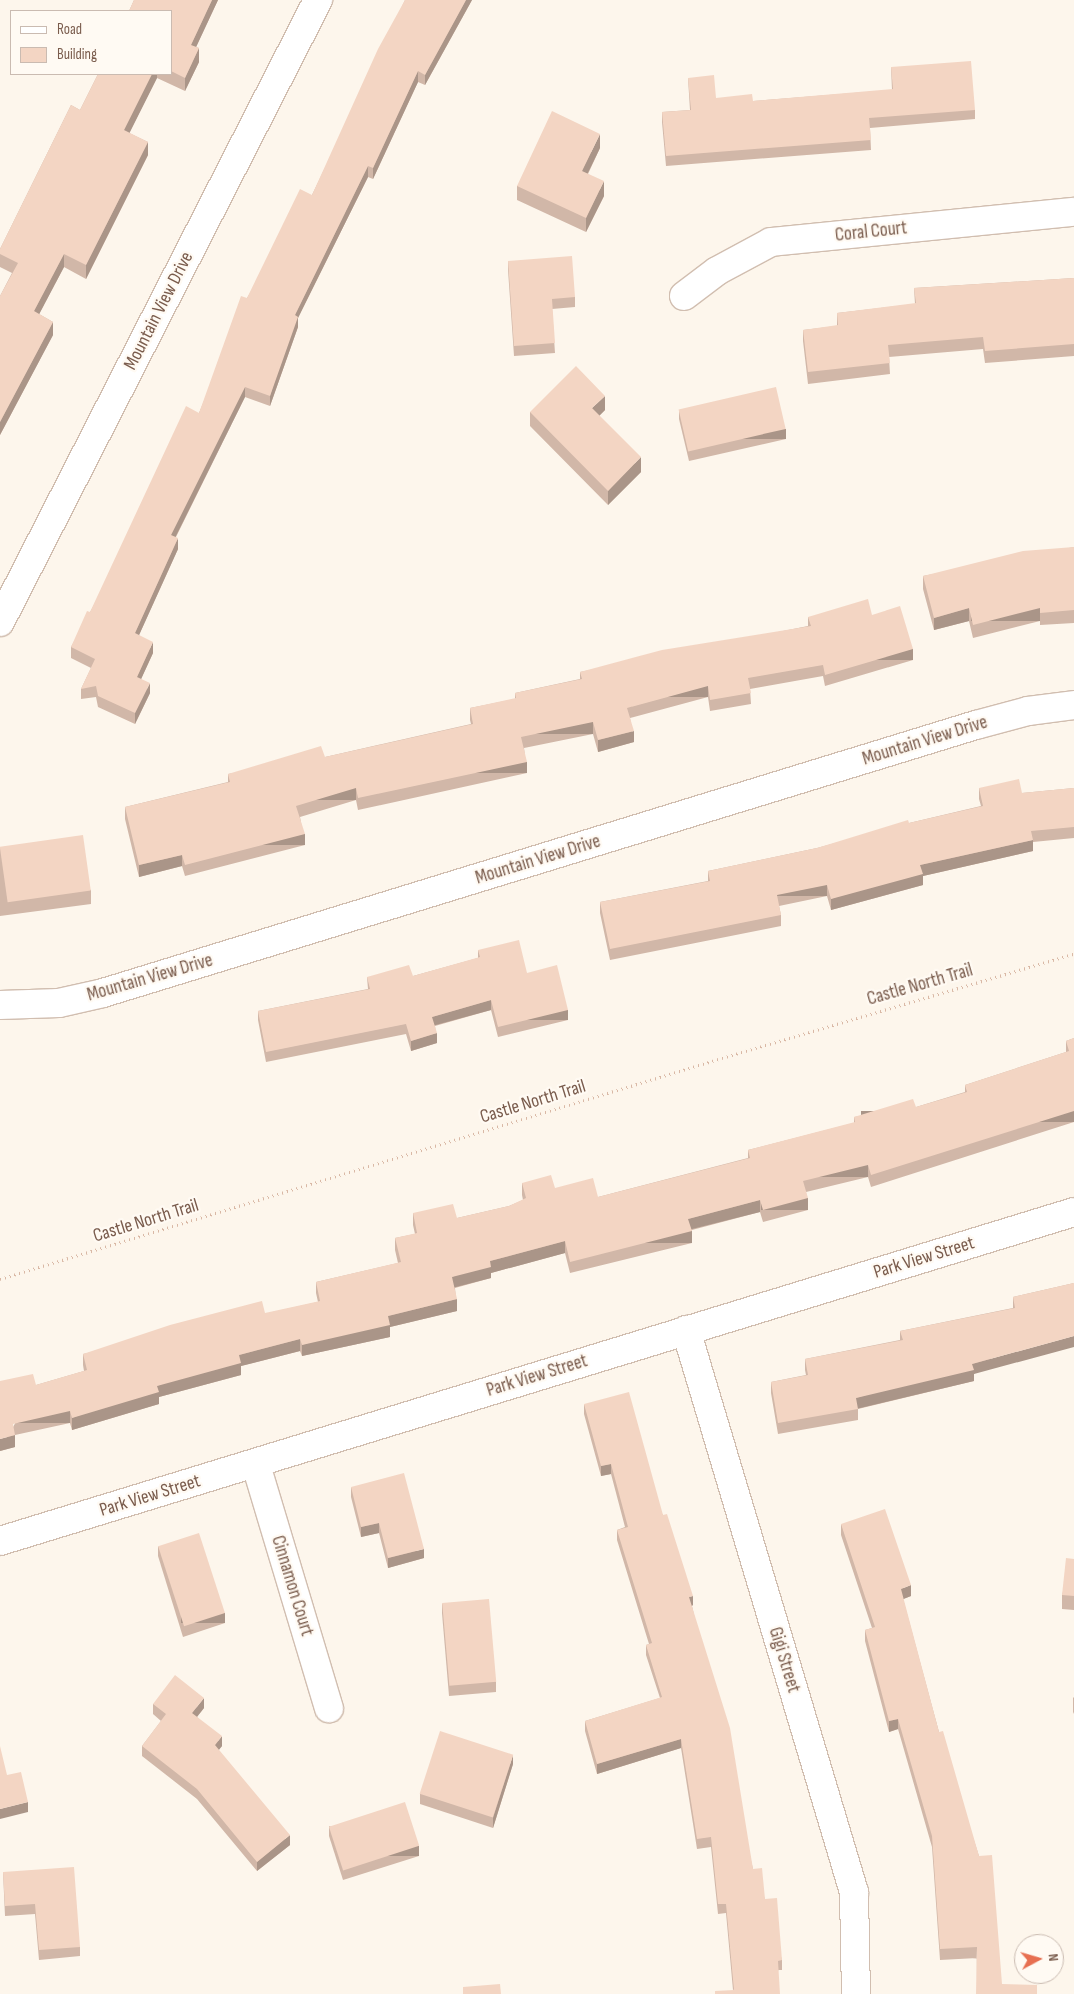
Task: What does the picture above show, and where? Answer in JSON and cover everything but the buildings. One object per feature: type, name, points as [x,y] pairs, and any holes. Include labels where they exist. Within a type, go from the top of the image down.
[{"type":"street","name":"Mountain View Drive","points":[[0,622],[318,0]]},
{"type":"street","name":"Coral Court","points":[[684,296],[717,270],[771,242],[1074,212]]},
{"type":"street","name":"Mountain View Drive","points":[[0,1005],[59,1003],[103,993],[976,725],[1028,711],[1074,705]]},
{"type":"street","name":"Park View Street","points":[[0,1541],[1074,1212]]},
{"type":"street","name":"Gigi Street","points":[[686,1330],[854,1892],[856,1994]]},
{"type":"street","name":"Cinnamon Court","points":[[256,1464],[329,1708]]},
{"type":"path","name":"Castle North Trail","points":[[0,1279],[1074,954]]}]
